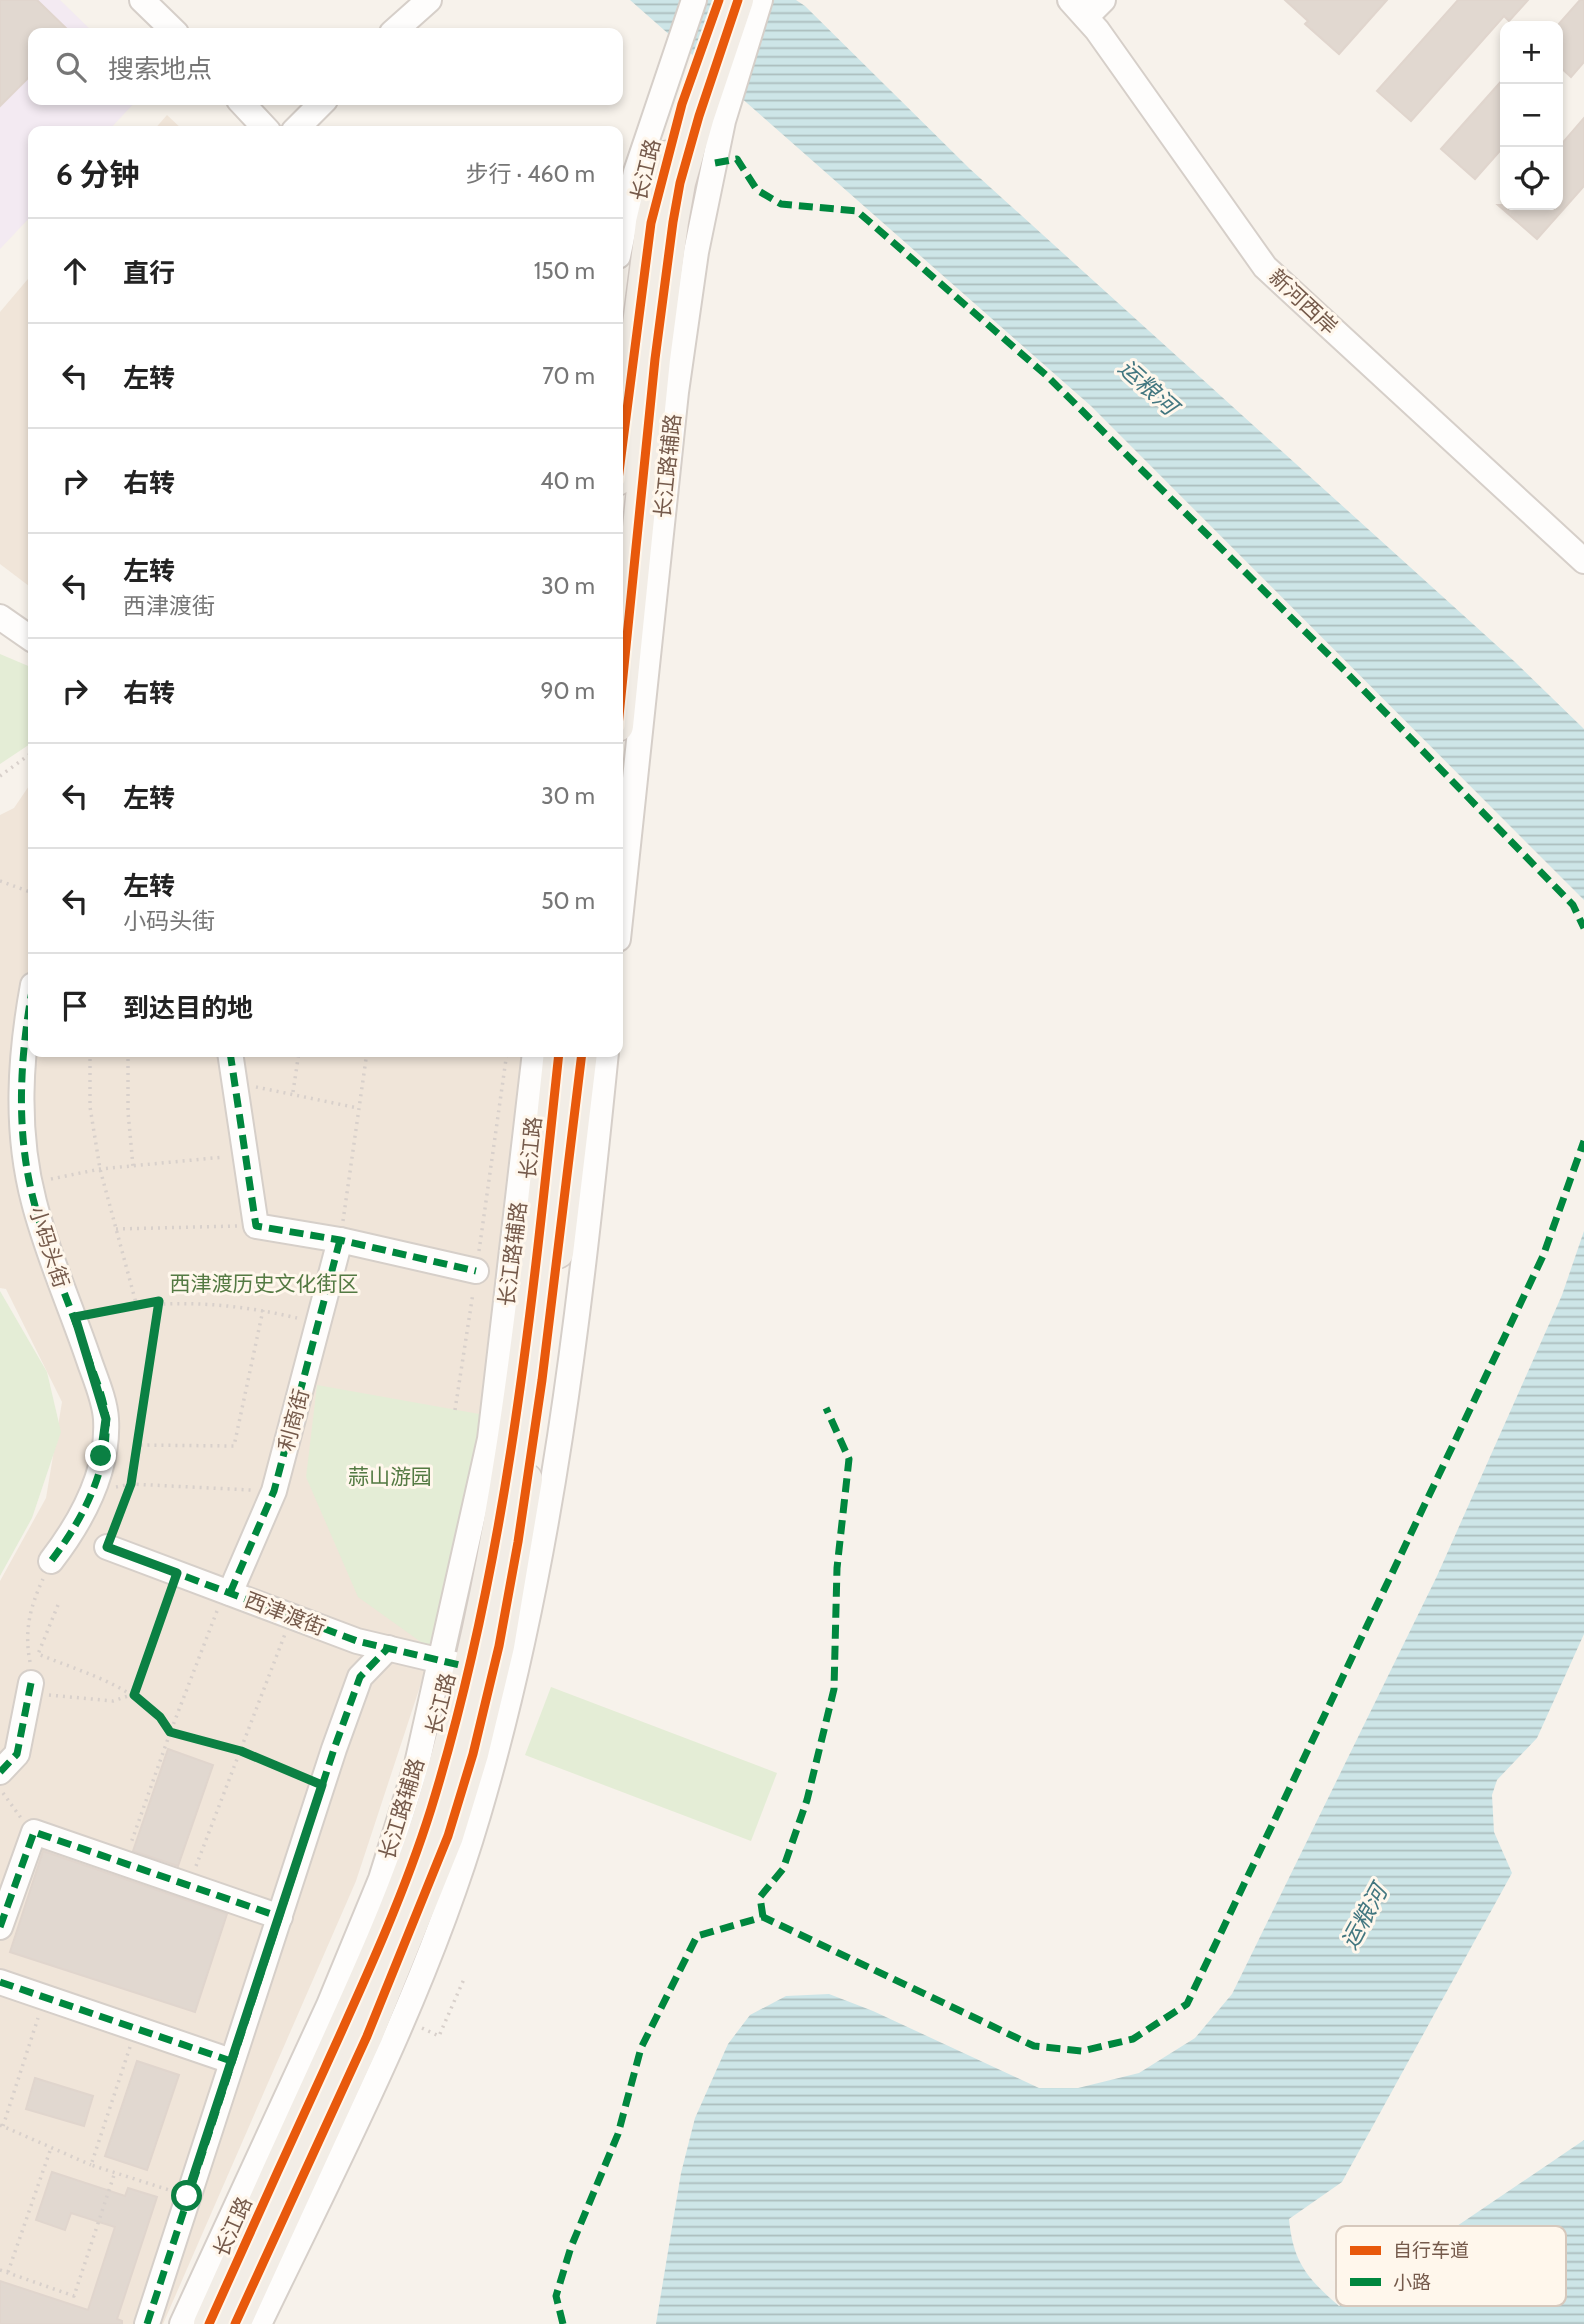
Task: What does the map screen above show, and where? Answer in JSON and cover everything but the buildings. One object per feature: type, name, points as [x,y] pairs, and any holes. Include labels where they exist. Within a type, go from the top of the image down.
[{"type":"main road","name":"长江路","points":[[623,588],[628,450],[673,222],[691,109],[719,0]]},
{"type":"main road","name":"长江路","points":[[691,109],[738,0]]},
{"type":"main road","name":"长江路","points":[[208,2324],[358,1995],[414,1857],[444,1762],[454,1664],[513,1449],[558,1057]]},
{"type":"main road","name":"长江路","points":[[235,2324],[367,2036],[448,1836],[473,1755],[499,1646],[518,1542],[542,1380],[581,1057]]},
{"type":"street","points":[[142,0],[171,28]]},
{"type":"street","points":[[398,28],[429,0]]},
{"type":"street","name":"长江路辅路","points":[[623,892],[676,392],[696,252],[691,109],[694,0]]},
{"type":"street","name":"长江路辅路","points":[[623,233],[636,172],[691,109],[760,0]]},
{"type":"street","name":"新河西岸","points":[[1086,6],[1265,267],[1584,561]]},
{"type":"street","points":[[244,105],[263,126]]},
{"type":"street","points":[[299,126],[320,105]]},
{"type":"street","points":[[0,617],[28,637]]},
{"type":"street","name":"小码头街","points":[[28,1012],[23,1040],[21,1113],[31,1183],[41,1223],[75,1317],[106,1419],[93,1490],[72,1534],[51,1561]]},
{"type":"street","points":[[230,1057],[256,1226],[340,1240],[476,1271]]},
{"type":"street","name":"长江路辅路","points":[[182,2324],[329,2005],[381,1880],[417,1763],[454,1664],[490,1439],[534,1057]]},
{"type":"street","points":[[259,2324],[383,2068],[448,1904],[478,1815],[528,1622],[545,1530],[569,1379],[605,1057]]},
{"type":"street","name":"利商街","points":[[230,1593],[274,1491],[340,1240]]},
{"type":"street","name":"西津渡街","points":[[107,1547],[357,1641],[454,1664]]},
{"type":"street","points":[[147,2324],[322,1785],[360,1677],[388,1648]]},
{"type":"street","points":[[0,1772],[17,1754],[29,1690]]},
{"type":"street","points":[[0,1927],[34,1832],[280,1917]]},
{"type":"street","points":[[0,1982],[231,2062]]},
{"type":"path","points":[[0,776],[28,756]]},
{"type":"path","points":[[0,881],[28,891]]},
{"type":"path","points":[[90,1057],[90,1107],[100,1169],[136,1303]]},
{"type":"path","points":[[128,1057],[128,1112],[134,1166]]},
{"type":"path","points":[[293,1092],[298,1057]]},
{"type":"path","points":[[340,1240],[366,1057]]},
{"type":"path","points":[[455,1410],[506,1057]]},
{"type":"path","points":[[233,1084],[293,1092],[358,1108]]},
{"type":"path","points":[[31,1183],[100,1169],[247,1155]]},
{"type":"path","points":[[116,1229],[256,1226]]},
{"type":"path","points":[[75,1317],[136,1303],[159,1301],[263,1310],[320,1323]]},
{"type":"path","points":[[107,1547],[131,1484],[159,1301]]},
{"type":"path","points":[[137,1445],[234,1446],[263,1310]]},
{"type":"path","points":[[131,1484],[274,1491]]},
{"type":"path","points":[[51,1561],[33,1600],[27,1626],[29,1690],[113,1701],[134,1695]]},
{"type":"path","points":[[134,1695],[177,1573]]},
{"type":"path","points":[[124,1863],[170,1732],[222,1598],[230,1593]]},
{"type":"path","points":[[58,1605],[38,1654],[134,1695],[160,1717],[170,1732],[241,1751],[322,1785]]},
{"type":"path","points":[[188,1885],[291,1616]]},
{"type":"path","points":[[45,1997],[2,2126],[91,2165],[187,2196]]},
{"type":"path","points":[[91,2165],[136,2029]]},
{"type":"path","points":[[8,2273],[51,2148]]},
{"type":"path","points":[[0,2270],[74,2296],[115,2172]]},
{"type":"shaded area","points":[[0,0],[60,0],[89,28],[28,28],[28,105],[132,105],[113,126],[28,126],[28,219],[0,249]]},
{"type":"shaded area","points":[[167,115],[179,126],[157,126]]},
{"type":"shaded area","points":[[28,279],[28,585],[0,564],[0,312]]},
{"type":"shaded area","name":"西津渡历史文化街区","points":[[28,787],[28,1057],[521,1057],[485,1415],[432,1650],[356,1881],[163,2324],[0,2324],[0,1581],[46,1498],[62,1402],[6,1289],[0,1288],[0,815],[14,808]]},
{"type":"green space","points":[[0,654],[28,666],[28,745],[0,764]]},
{"type":"green space","points":[[0,1291],[47,1372],[61,1432],[32,1518],[0,1576]]},
{"type":"green space","name":"蒜山游园","points":[[317,1385],[485,1415],[432,1650],[358,1597],[306,1477]]},
{"type":"green space","points":[[551,1687],[777,1773],[751,1841],[525,1755]]},
{"type":"water","name":"运粮河","points":[[630,0],[796,0],[805,6],[970,169],[1515,662],[1584,729],[1584,900],[1091,406]]},
{"type":"water","name":"运粮河","points":[[1584,1231],[1584,1634],[1537,1738],[1497,1780],[1492,1795],[1494,1832],[1512,1873],[1342,2182],[1289,2219],[1294,2247],[1303,2268],[1336,2306],[1566,2306],[1566,2226],[1457,2226],[1584,2140],[1584,2324],[656,2324],[681,2173],[695,2118],[728,2044],[750,2015],[786,1996],[829,1994],[873,2011],[1039,2088],[1078,2088],[1139,2073],[1195,2038],[1232,1994],[1437,1576],[1562,1295]]},
{"type":"marked path","points":[[715,163],[737,159],[757,190],[781,204],[857,211],[1047,376],[1341,667],[1573,905],[1584,928]]},
{"type":"marked path","points":[[28,1019],[22,1093],[28,1175],[46,1243],[97,1383],[106,1419],[103,1458],[91,1495],[73,1530],[51,1561]]},
{"type":"marked path","points":[[231,1057],[256,1226],[340,1240],[476,1271]]},
{"type":"marked path","points":[[563,2324],[556,2296],[571,2247],[618,2134],[641,2048],[697,1936],[763,1917],[1034,2046],[1082,2051],[1133,2039],[1187,2004],[1543,1256],[1584,1141]]},
{"type":"marked path","points":[[230,1593],[274,1491],[340,1240]]},
{"type":"marked path","points":[[763,1917],[760,1897],[783,1869],[807,1800],[834,1689],[837,1568],[849,1459],[826,1408]]},
{"type":"marked path","points":[[107,1547],[357,1641],[468,1667]]},
{"type":"marked path","points":[[147,2324],[334,1749],[360,1677],[388,1648]]},
{"type":"marked path","points":[[0,1772],[17,1754],[31,1683]]},
{"type":"marked path","points":[[0,1927],[34,1832],[280,1917]]},
{"type":"marked path","points":[[0,1982],[231,2061]]},
{"type":"cycle path","points":[[623,441],[651,223],[682,104],[719,0]]},
{"type":"cycle path","points":[[623,676],[655,359],[673,222],[680,183],[699,116],[738,0]]},
{"type":"cycle path","points":[[209,2324],[354,2005],[395,1908],[431,1809],[457,1716],[498,1529],[513,1434],[527,1339],[558,1057]]},
{"type":"cycle path","points":[[235,2324],[367,2036],[448,1836],[473,1754],[499,1646],[518,1542],[542,1380],[581,1057]]},
{"type":"route","points":[[101,1456],[106,1419],[75,1317],[136,1303],[159,1301],[131,1484],[107,1547],[177,1573],[134,1695],[160,1717],[170,1732],[241,1751],[322,1785],[187,2196]]}]
